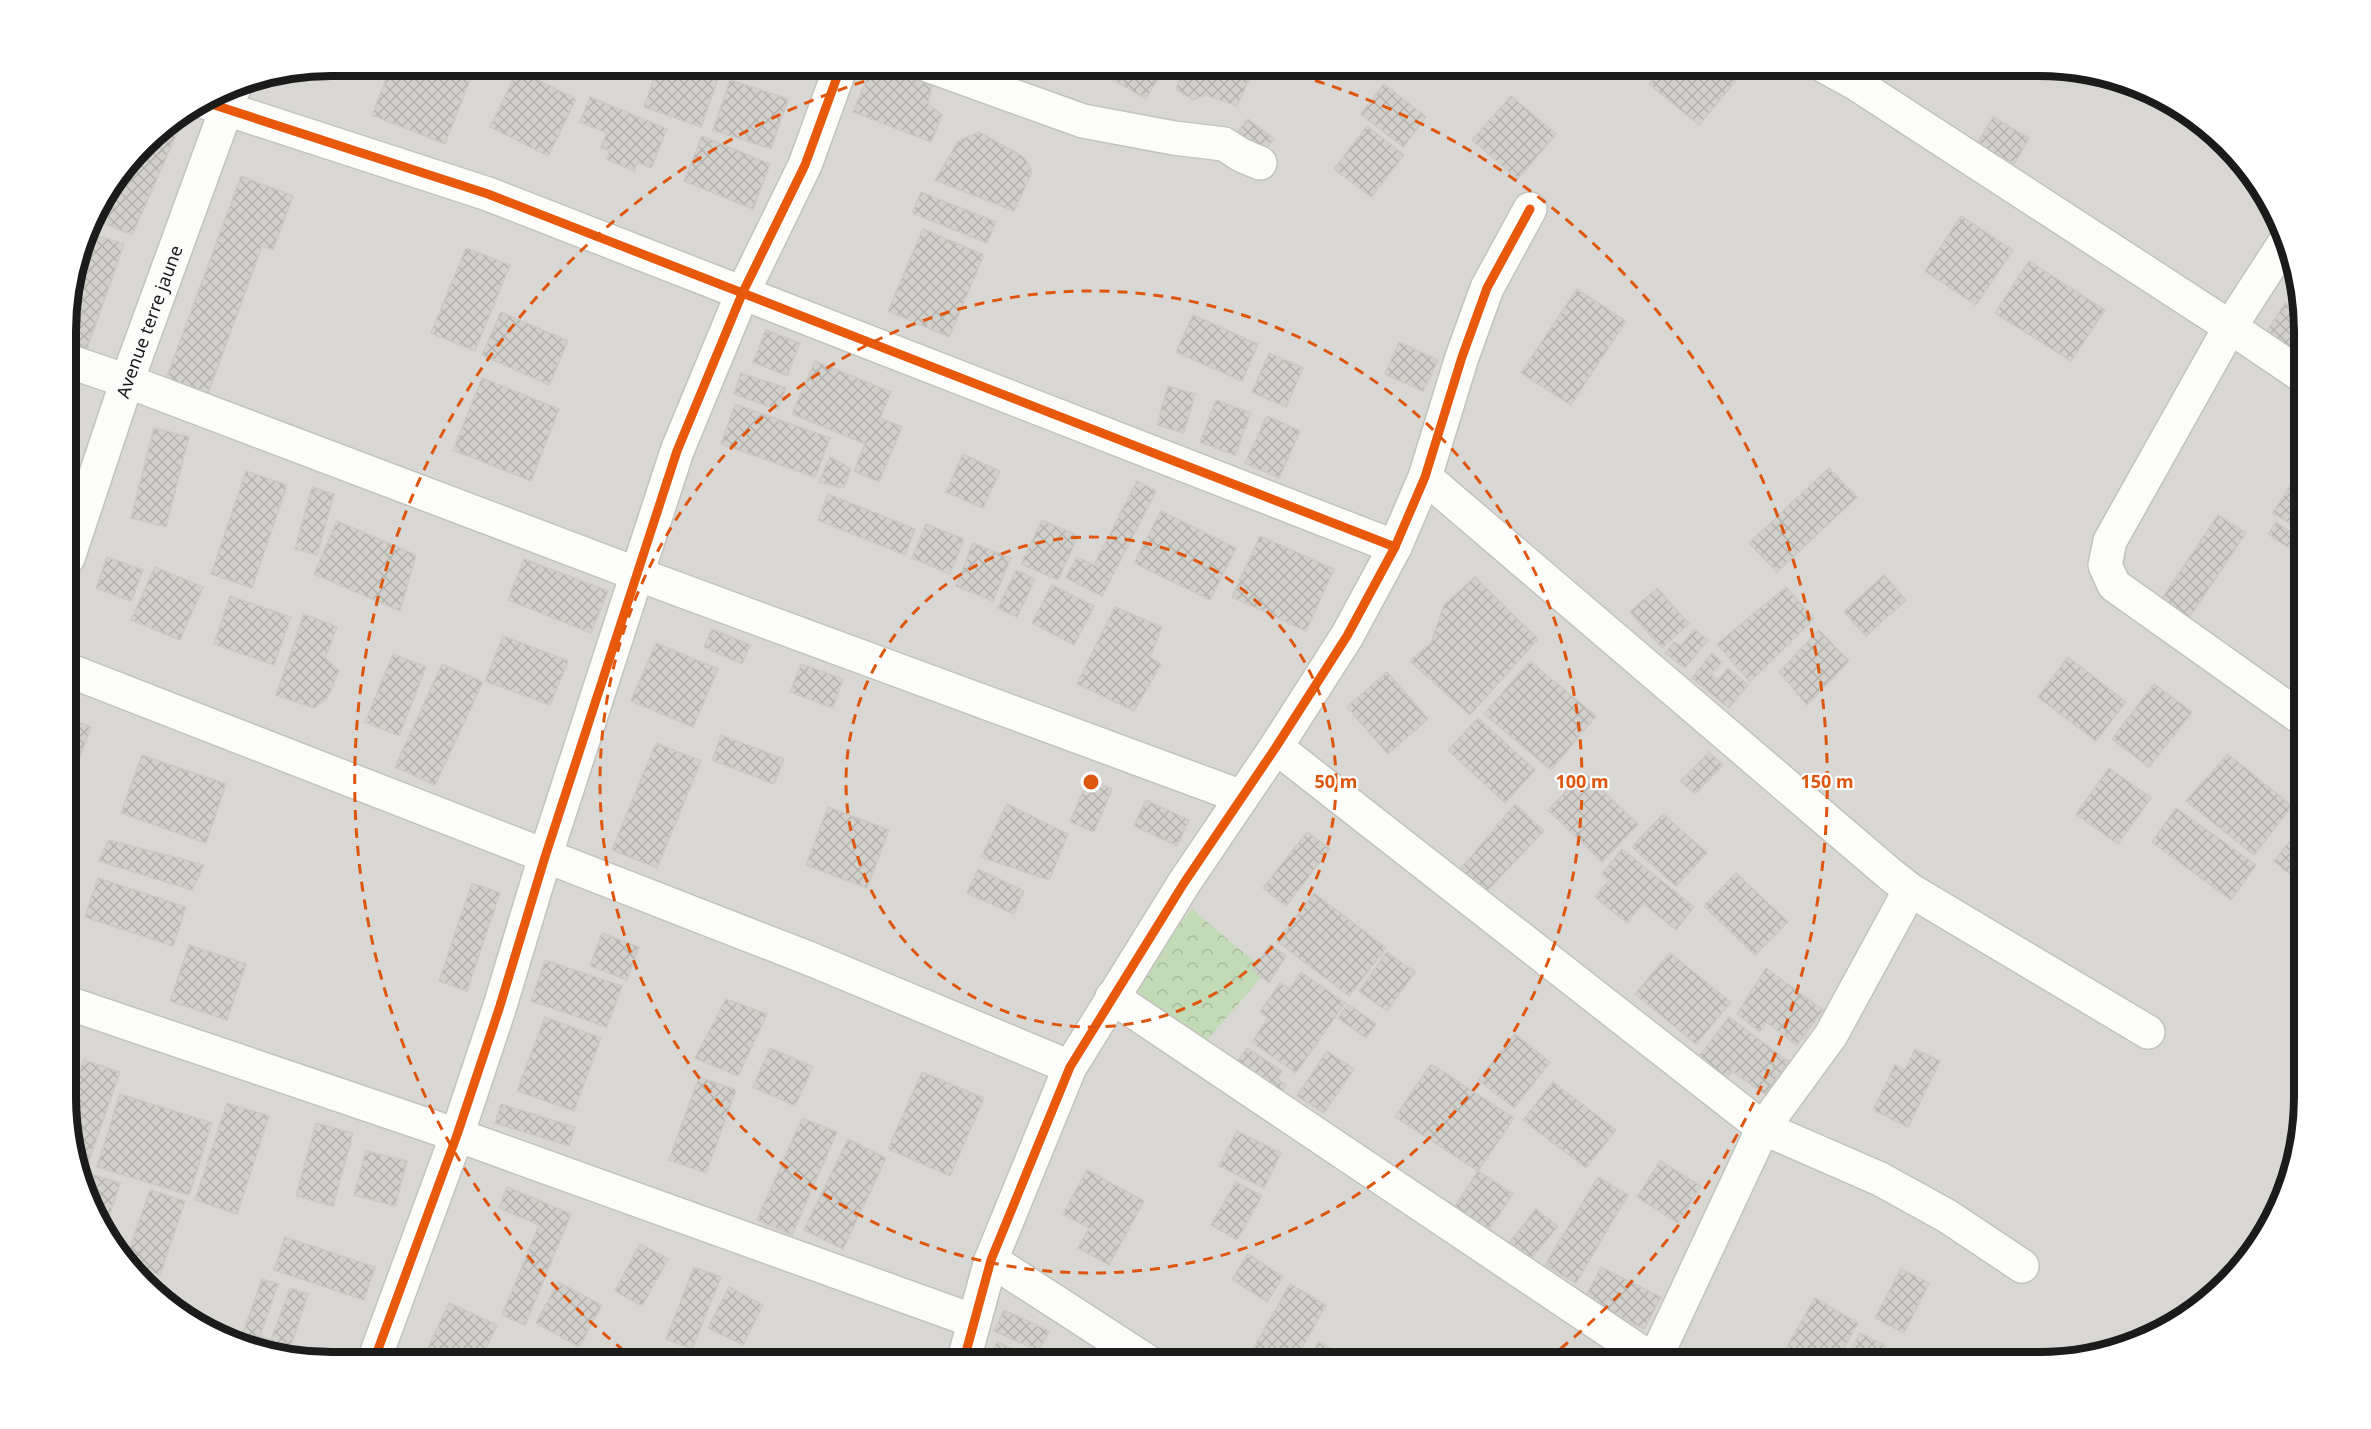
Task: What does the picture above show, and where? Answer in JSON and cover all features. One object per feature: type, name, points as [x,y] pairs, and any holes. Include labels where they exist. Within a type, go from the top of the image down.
[{"type":"street","points":[[377,1352],[457,1135],[499,1009],[545,857],[677,451],[742,294],[804,165],[837,76]]},
{"type":"street","points":[[958,76],[1083,121],[1174,138],[1224,144],[1260,163]]},
{"type":"street","points":[[1842,76],[2294,370]]},
{"type":"street","points":[[225,100],[488,194],[1395,547]]},
{"type":"street","name":"Avenue terre jaune","points":[[76,534],[221,102]]},
{"type":"street","points":[[966,1352],[991,1260],[1070,1068],[1112,996],[1184,883],[1276,747],[1347,636],[1395,547],[1425,477],[1462,357],[1487,288],[1530,209]]},
{"type":"street","points":[[2281,249],[2230,327],[2110,541],[2105,565],[2114,585],[2294,713]]},
{"type":"street","points":[[76,363],[637,574],[1242,797]]},
{"type":"street","points":[[1425,477],[1910,890],[2148,1032]]},
{"type":"street","points":[[76,673],[813,960],[1070,1068]]},
{"type":"street","points":[[1276,747],[1763,1128],[1880,1179],[1947,1216],[2022,1266]]},
{"type":"street","points":[[1660,1352],[1763,1128],[1831,1035],[1910,890]]},
{"type":"street","points":[[1112,996],[1640,1352]]},
{"type":"street","points":[[76,1006],[457,1135],[974,1321]]},
{"type":"street","points":[[991,1260],[1133,1352]]},
{"type":"shaded area","points":[[2039,76],[2089,81],[2105,85],[2137,96],[2167,111],[2195,129],[2220,151],[2242,176],[2260,204],[2275,234],[2286,266],[2294,315],[2294,1114],[2286,1163],[2275,1195],[2260,1225],[2242,1253],[2220,1278],[2195,1300],[2167,1318],[2137,1333],[2105,1344],[2056,1352],[315,1352],[266,1344],[234,1333],[204,1318],[163,1289],[129,1253],[96,1195],[81,1147],[76,1097],[77,315],[81,282],[96,234],[129,176],[151,151],[176,129],[234,96],[282,81],[315,77]]},
{"type":"green space","points":[[1192,909],[1266,972],[1201,1047],[1127,984]]},
{"type":"building","points":[[387,76],[460,76],[470,80],[445,144],[372,115]]},
{"type":"building","points":[[515,76],[530,76],[576,99],[548,156],[490,127]]},
{"type":"building","points":[[579,76],[592,76],[591,80]]},
{"type":"building","points":[[655,76],[719,76],[701,127],[644,107]]},
{"type":"building","points":[[868,76],[902,76],[932,85],[928,104],[942,115],[931,142],[853,112]]},
{"type":"building","points":[[1106,76],[1159,76],[1146,99]]},
{"type":"building","points":[[1181,76],[1250,76],[1237,106],[1206,95],[1193,100],[1176,89]]},
{"type":"building","points":[[1656,76],[1740,76],[1699,125],[1649,84]]},
{"type":"building","points":[[730,80],[788,99],[771,149],[713,130]]},
{"type":"building","points":[[1384,84],[1426,117],[1403,147],[1361,114]]},
{"type":"building","points":[[1511,96],[1556,134],[1518,179],[1472,140]]},
{"type":"building","points":[[590,97],[667,129],[651,168],[638,162],[634,171],[606,159],[610,151],[601,147],[607,133],[580,122]]},
{"type":"building","points":[[1993,117],[2029,138],[2014,164],[1977,144]]},
{"type":"building","points":[[1248,119],[1274,139],[1258,159],[1232,139]]},
{"type":"building","points":[[1367,126],[1404,155],[1371,197],[1334,169]]},
{"type":"building","points":[[180,127],[132,235],[102,222],[129,176],[151,151]]},
{"type":"building","points":[[979,132],[1024,157],[1032,172],[1014,211],[935,180],[958,141]]},
{"type":"building","points":[[702,136],[770,164],[753,209],[684,181]]},
{"type":"building","points":[[241,176],[293,196],[273,250],[262,246],[208,394],[166,379]]},
{"type":"building","points":[[921,192],[996,222],[987,243],[912,213]]},
{"type":"building","points":[[1961,216],[2013,250],[1976,305],[1925,271]]},
{"type":"building","points":[[923,229],[984,255],[949,337],[888,311]]},
{"type":"building","points":[[96,235],[124,244],[87,349],[76,346],[77,315],[81,282]]},
{"type":"building","points":[[466,248],[510,265],[475,351],[431,333]]},
{"type":"building","points":[[2029,261],[2105,310],[2071,361],[1995,313]]},
{"type":"building","points":[[1577,289],[1626,321],[1571,405],[1521,373]]},
{"type":"building","points":[[2285,303],[2293,309],[2293,357],[2263,337]]},
{"type":"building","points":[[501,312],[568,341],[549,385],[482,355]]},
{"type":"building","points":[[1193,315],[1258,344],[1242,381],[1176,352]]},
{"type":"building","points":[[766,330],[800,343],[787,376],[753,362]]},
{"type":"building","points":[[1399,342],[1438,360],[1423,391],[1385,374]]},
{"type":"building","points":[[1269,353],[1303,368],[1286,407],[1252,392]]},
{"type":"building","points":[[815,361],[891,392],[880,418],[902,427],[879,482],[854,471],[865,444],[792,414]]},
{"type":"building","points":[[741,373],[786,388],[778,410],[734,394]]},
{"type":"building","points":[[482,378],[559,409],[531,481],[453,450]]},
{"type":"building","points":[[1168,386],[1195,394],[1184,433],[1157,425]]},
{"type":"building","points":[[1216,400],[1251,413],[1235,455],[1200,442]]},
{"type":"building","points":[[735,404],[830,438],[815,477],[721,444]]},
{"type":"building","points":[[1267,416],[1300,431],[1279,478],[1245,463]]},
{"type":"building","points":[[154,428],[189,437],[166,527],[131,518]]},
{"type":"building","points":[[963,454],[1000,471],[983,508],[946,492]]},
{"type":"building","points":[[830,457],[851,469],[843,488],[819,482]]},
{"type":"building","points":[[1829,468],[1857,497],[1777,572],[1749,543]]},
{"type":"building","points":[[246,471],[287,485],[252,588],[211,574]]},
{"type":"building","points":[[2294,479],[2294,526],[2273,513]]},
{"type":"building","points":[[1137,481],[1156,491],[1102,596],[1066,578],[1077,557],[1094,565]]},
{"type":"building","points":[[312,487],[334,494],[317,555],[295,549]]},
{"type":"building","points":[[828,494],[915,529],[905,555],[818,520]]},
{"type":"building","points":[[1161,511],[1236,548],[1210,600],[1134,563]]},
{"type":"building","points":[[2218,515],[2246,533],[2187,621],[2159,603]]},
{"type":"building","points":[[1042,520],[1078,536],[1058,580],[1021,564]]},
{"type":"building","points":[[337,521],[416,555],[400,611],[314,574]]},
{"type":"building","points":[[2276,522],[2294,534],[2294,551],[2268,534]]},
{"type":"building","points":[[926,524],[964,539],[950,574],[912,558]]},
{"type":"building","points":[[1260,536],[1334,569],[1306,631],[1232,597]]},
{"type":"building","points":[[973,543],[1011,558],[993,601],[956,586]]},
{"type":"building","points":[[107,557],[143,570],[131,601],[96,588]]},
{"type":"building","points":[[524,559],[608,591],[591,633],[508,600]]},
{"type":"building","points":[[155,567],[203,587],[180,640],[131,620]]},
{"type":"building","points":[[1016,570],[1035,579],[1017,617],[998,608]]},
{"type":"building","points":[[1884,575],[1906,600],[1866,636],[1844,612]]},
{"type":"building","points":[[1475,577],[1538,639],[1470,715],[1410,661],[1431,643],[1444,605]]},
{"type":"building","points":[[1052,585],[1094,606],[1074,645],[1032,623]]},
{"type":"building","points":[[1786,587],[1814,619],[1750,682],[1717,644]]},
{"type":"building","points":[[1657,588],[1689,624],[1662,648],[1630,612]]},
{"type":"building","points":[[230,596],[291,617],[274,665],[214,644]]},
{"type":"building","points":[[1115,607],[1162,627],[1150,657],[1161,664],[1134,711],[1077,684]]},
{"type":"building","points":[[304,614],[337,627],[325,658],[339,670],[328,697],[314,708],[276,695]]},
{"type":"building","points":[[712,629],[750,645],[742,664],[704,647]]},
{"type":"building","points":[[1694,629],[1708,640],[1685,668],[1665,653],[1674,642],[1681,646]]},
{"type":"building","points":[[1819,630],[1849,661],[1807,705],[1779,672]]},
{"type":"building","points":[[503,636],[568,661],[550,705],[485,681]]},
{"type":"building","points":[[656,643],[718,669],[693,727],[631,701]]},
{"type":"building","points":[[1712,653],[1722,662],[1711,674],[1718,680],[1728,668],[1748,685],[1729,708],[1692,678]]},
{"type":"building","points":[[393,654],[426,667],[399,736],[365,722]]},
{"type":"building","points":[[2068,657],[2126,702],[2096,741],[2038,697]]},
{"type":"building","points":[[1530,661],[1596,716],[1551,770],[1484,714]]},
{"type":"building","points":[[442,664],[483,682],[435,785],[395,767]]},
{"type":"building","points":[[801,664],[843,679],[833,708],[790,692]]},
{"type":"building","points":[[1387,672],[1428,719],[1388,754],[1347,707]]},
{"type":"building","points":[[2154,684],[2192,712],[2149,767],[2112,739]]},
{"type":"building","points":[[1478,718],[1535,770],[1505,803],[1448,750]]},
{"type":"building","points":[[76,721],[91,727],[76,767]]},
{"type":"building","points":[[721,735],[784,759],[774,784],[712,760]]},
{"type":"building","points":[[656,743],[701,761],[657,868],[612,850]]},
{"type":"building","points":[[1709,752],[1723,765],[1695,794],[1681,781]]},
{"type":"building","points":[[2228,754],[2292,806],[2254,855],[2186,801]]},
{"type":"building","points":[[142,755],[226,784],[206,843],[121,813]]},
{"type":"building","points":[[2109,768],[2151,798],[2118,844],[2076,814]]},
{"type":"building","points":[[1584,773],[1638,824],[1602,862],[1548,810]]},
{"type":"building","points":[[1088,779],[1112,789],[1094,832],[1070,822]]},
{"type":"building","points":[[1146,800],[1189,820],[1177,846],[1134,826]]},
{"type":"building","points":[[1007,804],[1068,834],[1049,880],[981,857]]},
{"type":"building","points":[[1515,804],[1544,831],[1485,893],[1459,871]]},
{"type":"building","points":[[828,807],[889,830],[867,888],[806,865]]},
{"type":"building","points":[[2176,808],[2256,865],[2231,900],[2152,842]]},
{"type":"building","points":[[1663,814],[1707,853],[1676,886],[1632,847]]},
{"type":"building","points":[[1307,832],[1330,849],[1286,906],[1263,888]]},
{"type":"building","points":[[2294,836],[2294,878],[2274,861]]},
{"type":"building","points":[[109,840],[204,865],[192,890],[99,861]]},
{"type":"building","points":[[1622,849],[1694,907],[1676,930],[1643,903],[1627,923],[1595,897],[1609,880],[1602,874]]},
{"type":"building","points":[[978,869],[1024,891],[1014,914],[967,893]]},
{"type":"building","points":[[1736,873],[1788,922],[1755,955],[1704,906]]},
{"type":"building","points":[[98,878],[186,907],[173,946],[85,917]]},
{"type":"building","points":[[472,883],[500,893],[467,991],[439,981]]},
{"type":"building","points":[[1314,893],[1386,948],[1349,996],[1277,941]]},
{"type":"building","points":[[602,933],[639,947],[627,980],[590,966]]},
{"type":"building","points":[[1270,944],[1286,956],[1269,983],[1253,970]]},
{"type":"building","points":[[189,945],[246,964],[227,1020],[170,1001]]},
{"type":"building","points":[[1387,952],[1415,972],[1387,1011],[1359,991]]},
{"type":"building","points":[[1670,953],[1731,1002],[1696,1044],[1635,994]]},
{"type":"building","points":[[545,960],[622,986],[607,1027],[531,1001]]},
{"type":"building","points":[[1766,968],[1823,1010],[1797,1045],[1766,1022],[1760,1032],[1737,1014]]},
{"type":"building","points":[[1301,972],[1345,1003],[1296,1073],[1252,1042],[1268,1018],[1260,1012],[1280,983],[1290,989]]},
{"type":"building","points":[[726,999],[767,1014],[738,1076],[695,1058]]},
{"type":"building","points":[[1348,1004],[1376,1024],[1366,1038],[1338,1018]]},
{"type":"building","points":[[545,1017],[601,1038],[574,1111],[517,1091]]},
{"type":"building","points":[[1729,1017],[1789,1062],[1765,1094],[1732,1071],[1724,1081],[1696,1060]]},
{"type":"building","points":[[1515,1034],[1550,1062],[1514,1108],[1478,1080]]},
{"type":"building","points":[[770,1048],[813,1067],[795,1106],[753,1087]]},
{"type":"building","points":[[1247,1048],[1282,1071],[1277,1079],[1286,1085],[1279,1097],[1234,1067]]},
{"type":"building","points":[[1915,1049],[1940,1061],[1908,1127],[1873,1110],[1895,1065],[1905,1070]]},
{"type":"building","points":[[1327,1051],[1354,1069],[1324,1113],[1297,1096]]},
{"type":"building","points":[[84,1060],[120,1072],[89,1161],[84,1160],[81,1147],[76,1083]]},
{"type":"building","points":[[1431,1064],[1514,1118],[1478,1171],[1395,1117]]},
{"type":"building","points":[[922,1072],[984,1098],[950,1176],[888,1149]]},
{"type":"building","points":[[699,1077],[736,1090],[706,1173],[669,1160]]},
{"type":"building","points":[[1553,1082],[1616,1130],[1586,1168],[1523,1120]]},
{"type":"building","points":[[120,1094],[212,1123],[189,1195],[97,1167]]},
{"type":"building","points":[[227,1103],[269,1116],[237,1214],[195,1200]]},
{"type":"building","points":[[501,1104],[575,1127],[569,1146],[495,1123]]},
{"type":"building","points":[[802,1118],[837,1132],[792,1235],[757,1220]]},
{"type":"building","points":[[316,1123],[353,1133],[333,1206],[296,1196]]},
{"type":"building","points":[[1237,1131],[1281,1153],[1264,1188],[1219,1166]]},
{"type":"building","points":[[848,1139],[886,1158],[843,1249],[804,1230]]},
{"type":"building","points":[[366,1151],[407,1161],[395,1206],[354,1195]]},
{"type":"building","points":[[1660,1161],[1701,1186],[1678,1223],[1637,1197]]},
{"type":"building","points":[[1087,1170],[1144,1201],[1109,1265],[1078,1248],[1089,1228],[1063,1214]]},
{"type":"building","points":[[1478,1171],[1513,1194],[1488,1231],[1454,1208]]},
{"type":"building","points":[[94,1175],[120,1183],[108,1220],[96,1195],[91,1182]]},
{"type":"building","points":[[1598,1177],[1628,1195],[1576,1283],[1545,1265]]},
{"type":"building","points":[[1236,1182],[1262,1196],[1237,1240],[1211,1225]]},
{"type":"building","points":[[507,1187],[571,1214],[525,1325],[502,1315],[539,1225],[499,1208]]},
{"type":"building","points":[[150,1190],[185,1201],[160,1275],[143,1269],[128,1252]]},
{"type":"building","points":[[1536,1209],[1558,1226],[1531,1259],[1510,1242]]},
{"type":"building","points":[[285,1237],[375,1267],[364,1300],[274,1270]]},
{"type":"building","points":[[640,1244],[668,1259],[642,1306],[615,1291]]},
{"type":"building","points":[[1248,1254],[1283,1277],[1267,1302],[1232,1279]]},
{"type":"building","points":[[694,1267],[721,1277],[692,1349],[666,1339]]},
{"type":"building","points":[[1601,1267],[1661,1297],[1644,1329],[1585,1299]]},
{"type":"building","points":[[1901,1269],[1929,1283],[1904,1333],[1875,1318]]},
{"type":"building","points":[[262,1279],[278,1284],[260,1336],[271,1340],[290,1288],[308,1294],[290,1349],[242,1336]]},
{"type":"building","points":[[558,1282],[602,1305],[579,1347],[536,1323]]},
{"type":"building","points":[[1290,1284],[1326,1305],[1299,1352],[1251,1352]]},
{"type":"building","points":[[729,1287],[763,1305],[743,1345],[708,1328]]},
{"type":"building","points":[[1815,1298],[1858,1323],[1842,1352],[1784,1352]]},
{"type":"building","points":[[449,1303],[497,1325],[484,1352],[426,1352]]},
{"type":"building","points":[[1004,1310],[1049,1331],[1039,1351],[994,1331]]},
{"type":"building","points":[[1860,1333],[1886,1346],[1883,1352],[1850,1352]]},
{"type":"building","points":[[997,1342],[1019,1352],[992,1352]]},
{"type":"building","points":[[1318,1342],[1337,1352],[1313,1352]]},
{"type":"cycle path","points":[[377,1352],[457,1135],[499,1009],[545,857],[677,451],[742,294],[805,165],[837,76]]},
{"type":"cycle path","points":[[215,105],[488,194],[1395,547]]},
{"type":"cycle path","points":[[966,1352],[991,1260],[1070,1067],[1184,883],[1276,747],[1347,636],[1395,547],[1425,477],[1462,357],[1487,288],[1530,209]]}]
